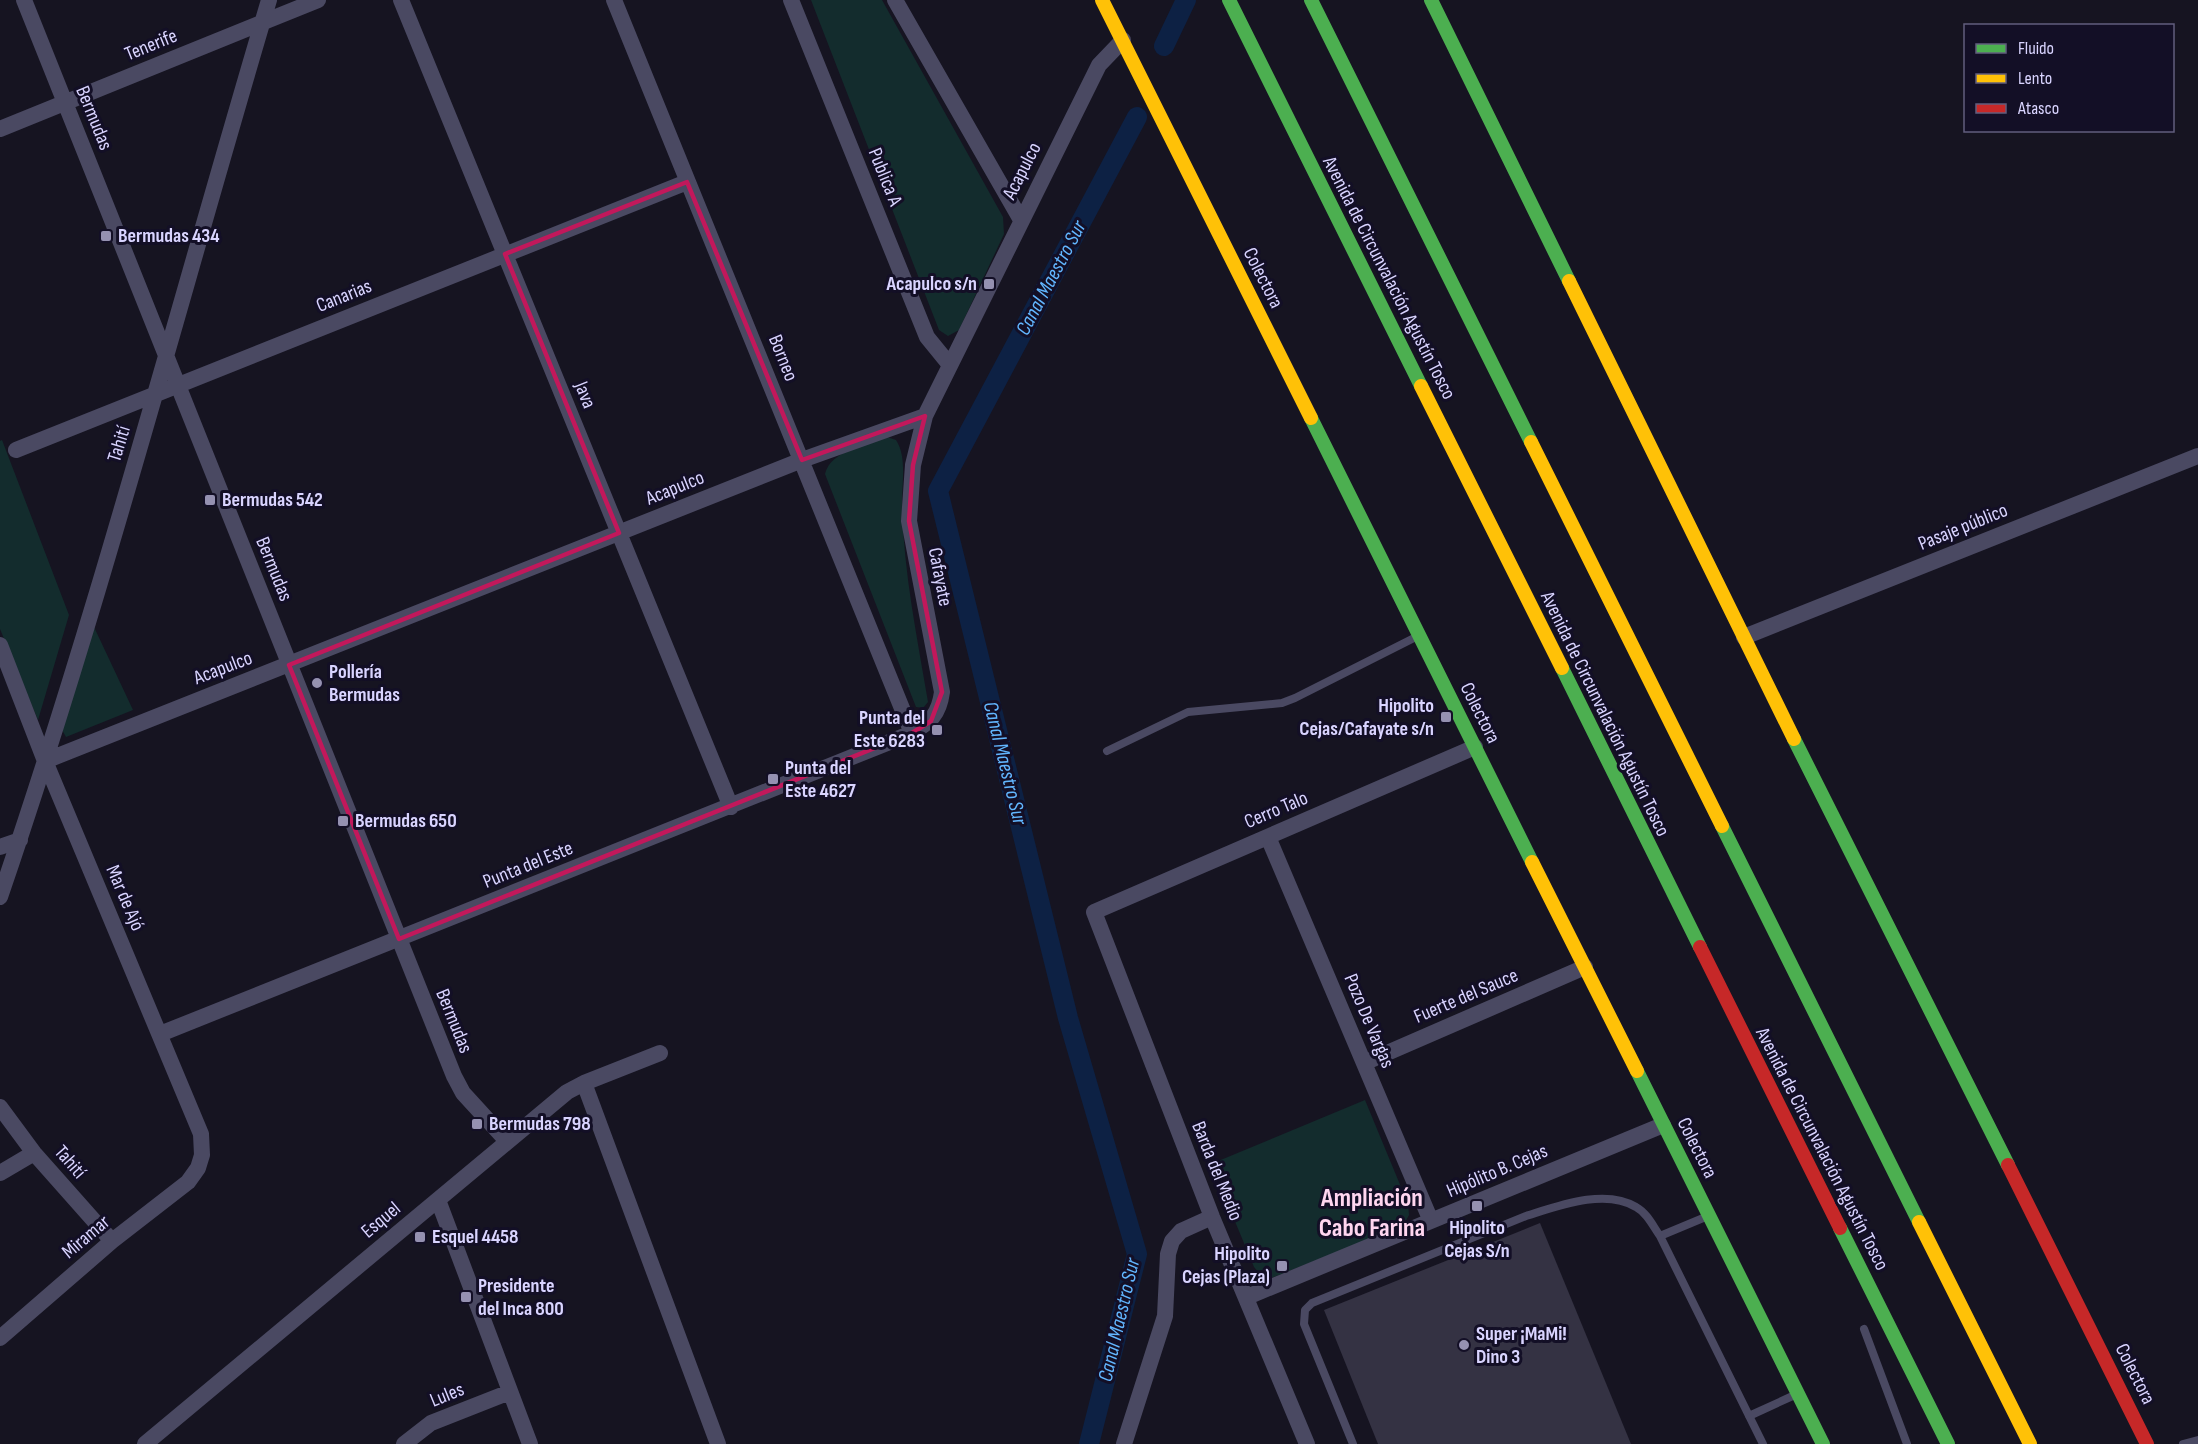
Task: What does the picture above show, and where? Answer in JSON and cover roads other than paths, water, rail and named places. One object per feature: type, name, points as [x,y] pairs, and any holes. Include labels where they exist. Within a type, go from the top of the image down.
[{"type":"main road","name":"Colectora","points":[[1102,0],[1822,1444]]},
{"type":"main road","name":"Avenida de Circunvalación Agustín Tosco","points":[[1229,0],[1948,1444]]},
{"type":"main road","points":[[1311,0],[2030,1444]]},
{"type":"main road","name":"Colectora","points":[[1431,0],[1744,636],[2148,1444]]},
{"type":"main road","points":[[1959,1303],[2019,1391]]},
{"type":"street","name":"Bermudas","points":[[24,0],[454,1076],[463,1093],[507,1141]]},
{"type":"street","name":"Tahití","points":[[0,897],[45,761],[157,393],[268,0]]},
{"type":"street","name":"Tenerife","points":[[0,129],[318,0]]},
{"type":"street","name":"Java","points":[[401,0],[730,807]]},
{"type":"street","name":"Borneo","points":[[614,0],[912,734]]},
{"type":"street","name":"Publica A","points":[[791,0],[927,337],[949,364]]},
{"type":"street","points":[[895,0],[1021,220]]},
{"type":"street","name":"Acapulco","points":[[45,761],[802,460],[925,416],[1099,65],[1123,39]]},
{"type":"street","name":"Canarias","points":[[16,450],[687,182]]},
{"type":"street","name":"Cafayate","points":[[912,734],[932,721],[940,709],[942,692],[909,521],[913,465],[925,416]]},
{"type":"street","name":"Pasaje público","points":[[1744,636],[2198,456]]},
{"type":"street","name":"Mar de Ajó","points":[[0,647],[45,761],[201,1134],[202,1155],[198,1168]]},
{"type":"street","name":"Punta del Este","points":[[160,1034],[912,734]]},
{"type":"street","name":"Cerro Talo","points":[[1094,912],[1475,747]]},
{"type":"street","name":"Pozo De Vargas","points":[[1268,837],[1431,1221]]},
{"type":"street","points":[[0,847],[20,840]]},
{"type":"street","name":"Barda del Medio","points":[[1094,912],[1212,1217],[1307,1444]]},
{"type":"street","name":"Fuerte del Sauce","points":[[1364,1063],[1585,968]]},
{"type":"street","name":"Esquel","points":[[145,1444],[567,1092],[660,1053]]},
{"type":"street","points":[[584,1083],[718,1444]]},
{"type":"street","name":"Tahití","points":[[0,1107],[34,1153],[112,1241]]},
{"type":"street","name":"Hipólito B. Cejas","points":[[1247,1297],[1663,1125]]},
{"type":"street","points":[[0,1173],[34,1153]]},
{"type":"street","name":"Miramar","points":[[0,1338],[112,1241],[188,1182],[198,1168]]},
{"type":"street","points":[[438,1200],[530,1444]]},
{"type":"street","points":[[1124,1444],[1165,1316],[1168,1254],[1172,1241],[1181,1232],[1212,1217]]},
{"type":"street","name":"Lules","points":[[404,1444],[431,1423],[510,1392]]},
{"type":"lane","points":[[1107,752],[1188,712],[1264,702],[1282,703],[1419,635]]},
{"type":"lane","points":[[1353,1444],[1304,1324],[1305,1310],[1312,1303],[1515,1221],[1562,1205],[1600,1199],[1624,1202],[1646,1215],[1660,1236],[1762,1444]]},
{"type":"lane","points":[[1660,1236],[1709,1216]]},
{"type":"lane","points":[[1864,1329],[1907,1444]]},
{"type":"lane","points":[[1749,1416],[1797,1394]]},
{"type":"lane","points":[[2183,1444],[2198,1440]]},
{"type":"waterway","name":"Canal Maestro Sur","points":[[1164,46],[1186,0]]},
{"type":"waterway","name":"Canal Maestro Sur","points":[[1089,1444],[1137,1254],[1068,1018],[938,491],[1137,117]]},
{"type":"place","name":"Bermudas 434","points":[[106,236]]},
{"type":"place","name":"Acapulco s/n","points":[[989,284]]},
{"type":"place","name":"Bermudas 542","points":[[210,500]]},
{"type":"place","name":"Pollería Bermudas","points":[[317,683]]},
{"type":"place","name":"Hipolito Cejas/Cafayate s/n","points":[[1446,717]]},
{"type":"place","name":"Punta del Este 6283","points":[[937,730]]},
{"type":"place","name":"Punta del Este 4627","points":[[773,779]]},
{"type":"place","name":"Bermudas 650","points":[[343,821]]},
{"type":"place","name":"Bermudas 798","points":[[477,1124]]},
{"type":"place","name":"Hipolito Cejas S/n","points":[[1477,1206]]},
{"type":"place","name":"Esquel 4458","points":[[420,1237]]},
{"type":"place","name":"Hipolito Cejas (Plaza)","points":[[1282,1266]]},
{"type":"place","name":"Presidente del Inca 800","points":[[466,1297]]},
{"type":"place","name":"Super ¡MaMi! Dino 3","points":[[1464,1345]]},
{"type":"district","name":"Ampliación Cabo Farina","points":[[1372,1213]]}]
